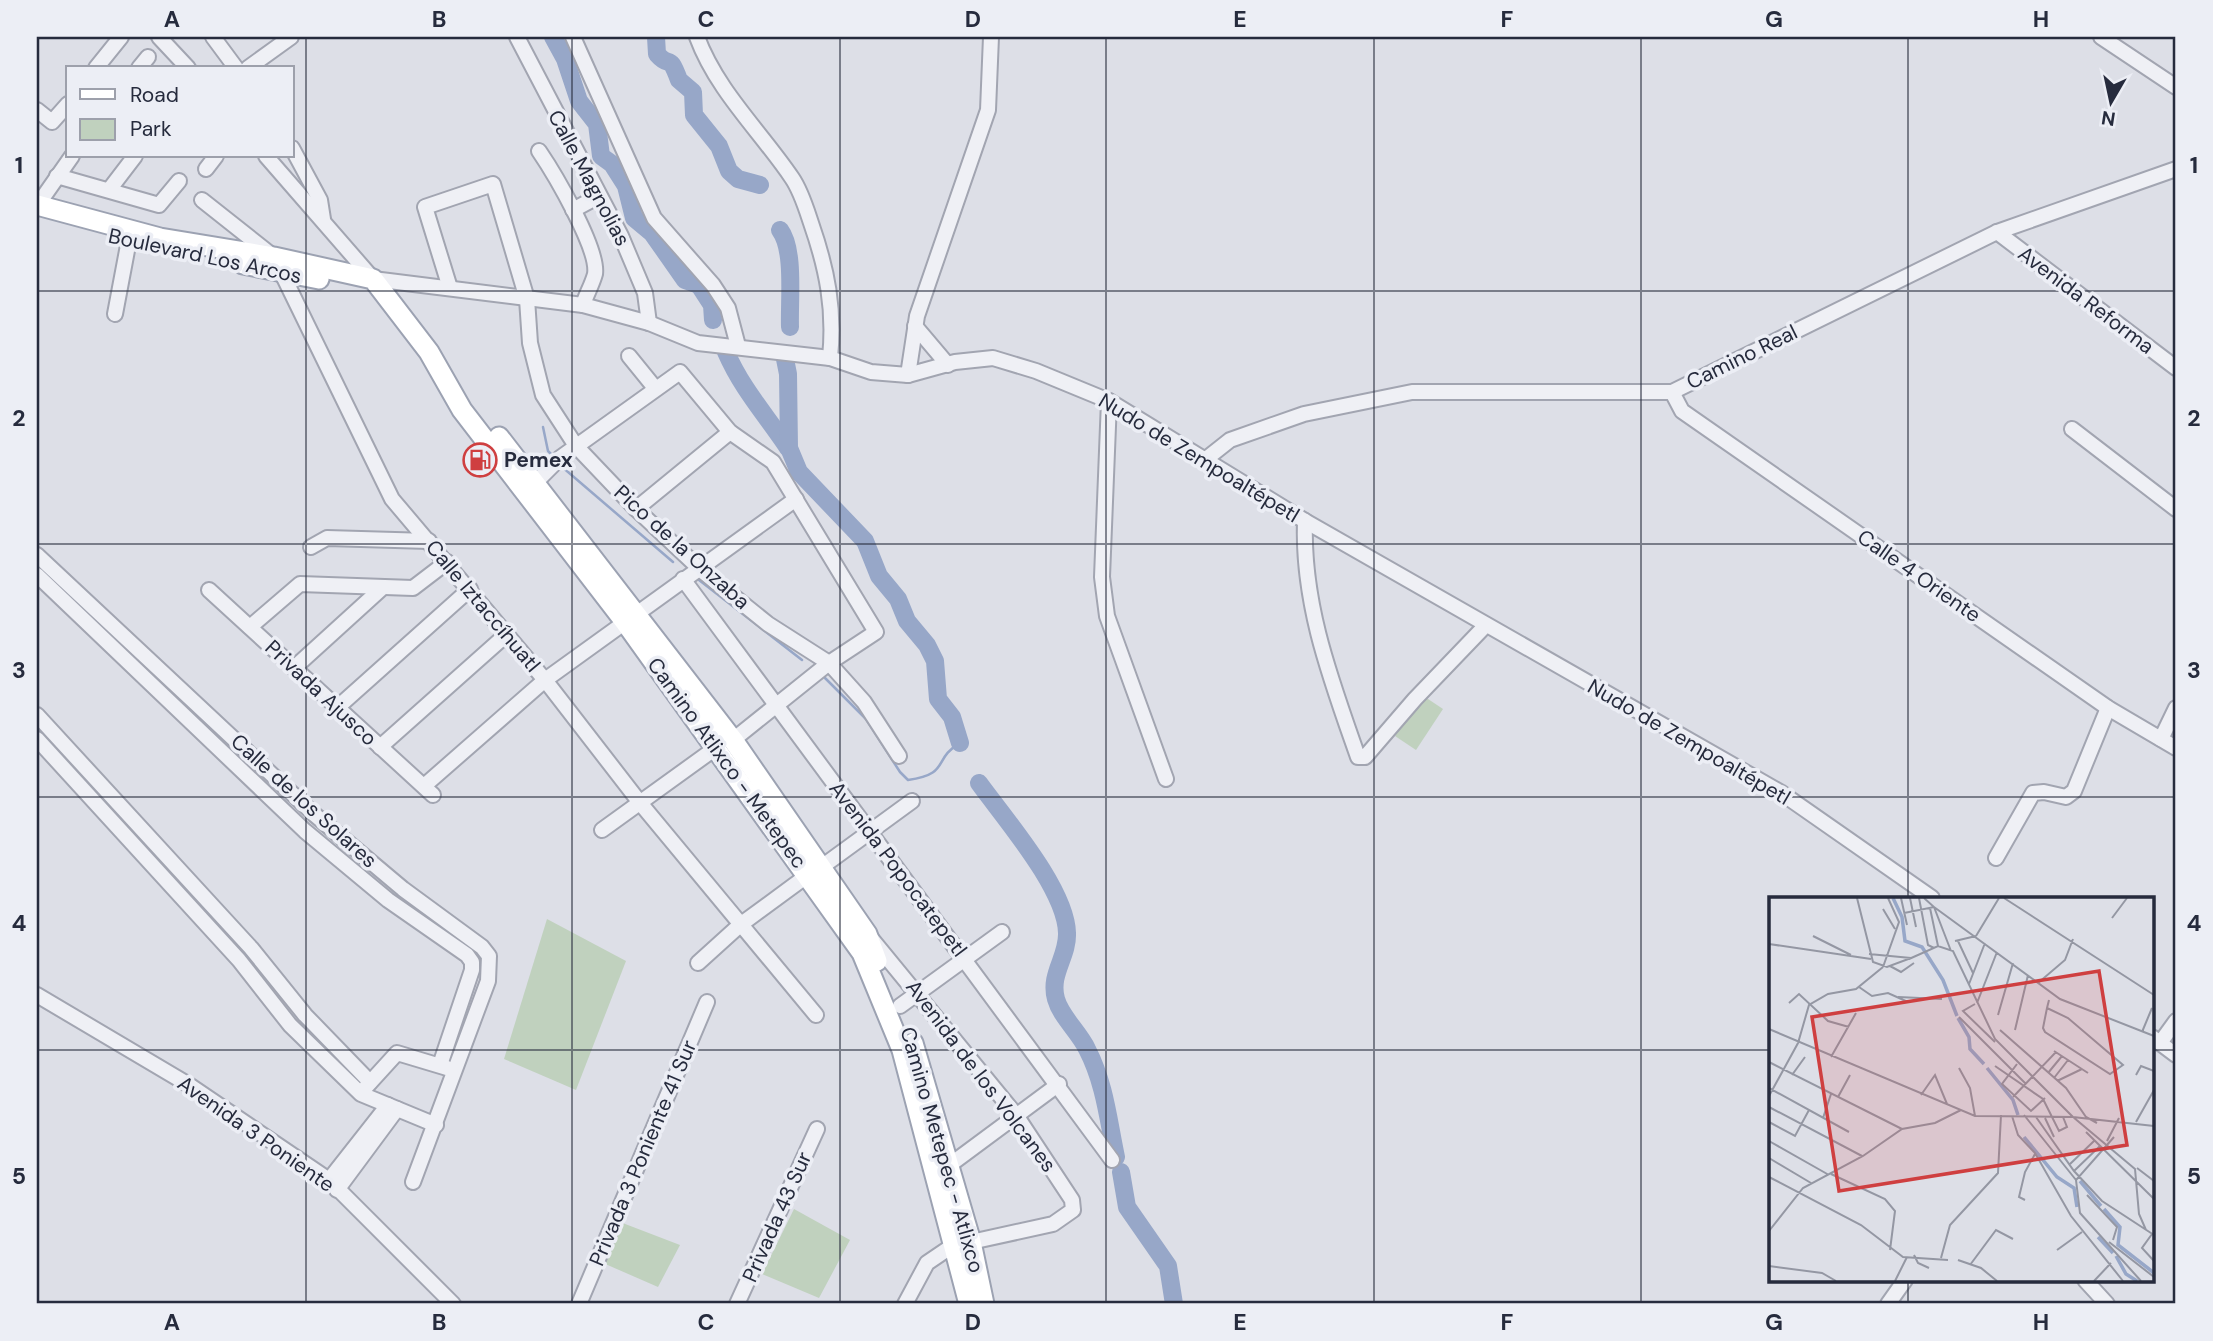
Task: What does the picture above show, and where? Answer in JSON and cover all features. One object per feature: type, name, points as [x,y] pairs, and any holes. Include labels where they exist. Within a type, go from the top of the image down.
[{"type":"main road","name":"Boulevard Los Arcos","points":[[40,205],[129,240],[278,265]]},
{"type":"main road","name":"Boulevard Los Arcos","points":[[40,205],[160,238],[351,284],[376,281]]},
{"type":"main road","name":"Camino Metepec - Atlixco","points":[[376,281],[725,743],[816,870],[867,934],[868,942],[900,1006],[926,1083],[984,1304]]},
{"type":"main road","name":"Camino Atlixco - Metepec","points":[[816,870],[862,953],[902,1050],[968,1242],[970,1304]]},
{"type":"street","points":[[98,66],[121,37]]},
{"type":"street","points":[[159,37],[186,66]]},
{"type":"street","points":[[213,37],[235,66]]},
{"type":"street","points":[[250,66],[291,37]]},
{"type":"street","name":"Calle Magnolias","points":[[517,37],[621,236],[645,293],[649,323]]},
{"type":"street","points":[[573,37],[654,218],[713,285],[728,308],[737,346]]},
{"type":"street","points":[[908,375],[915,326],[971,152],[988,110],[991,37]]},
{"type":"street","points":[[2101,37],[2176,87]]},
{"type":"street","points":[[699,38],[726,90],[793,179],[804,204],[830,289],[833,321],[830,358]]},
{"type":"street","points":[[37,110],[52,122],[66,106]]},
{"type":"street","points":[[539,150],[573,210],[594,260],[595,273],[583,305]]},
{"type":"street","points":[[294,152],[320,200],[323,220]]},
{"type":"street","points":[[40,205],[70,158]]},
{"type":"street","points":[[109,190],[133,158]]},
{"type":"street","points":[[206,169],[214,158]]},
{"type":"street","points":[[268,158],[376,281]]},
{"type":"street","name":"Camino Real","points":[[1206,459],[1230,440],[1304,414],[1412,392],[1672,392],[1997,232],[2176,169]]},
{"type":"street","points":[[57,176],[159,205],[179,181]]},
{"type":"street","name":"Pico de la Onzaba","points":[[450,288],[425,207],[492,184],[527,299],[530,343],[543,395],[576,446],[636,509],[701,569],[768,624],[829,663],[864,702],[900,756]]},
{"type":"street","points":[[573,210],[599,196]]},
{"type":"street","points":[[202,200],[278,265]]},
{"type":"street","name":"Avenida Reforma","points":[[1997,232],[2176,368]]},
{"type":"street","points":[[115,314],[129,240]]},
{"type":"street","name":"Calle Iztaccíhuatl","points":[[278,265],[368,446],[386,490],[545,680],[641,804],[816,1016]]},
{"type":"street","name":"Nudo de Zempoaltépetl","points":[[376,281],[583,305],[649,323],[698,343],[830,358],[872,372],[908,375],[993,358],[1036,371],[1109,401],[1305,521],[1780,792],[1930,897]]},
{"type":"street","points":[[915,326],[948,365]]},
{"type":"street","points":[[629,356],[655,388]]},
{"type":"street","points":[[531,487],[553,463],[680,372],[730,432],[773,462],[822,547],[876,632],[829,663],[775,708],[602,830]]},
{"type":"street","name":"Calle 4 Oriente","points":[[1672,392],[1682,411],[2108,709],[2176,748]]},
{"type":"street","points":[[1109,401],[1102,577],[1107,616],[1166,779]]},
{"type":"street","points":[[2072,429],[2176,509]]},
{"type":"street","points":[[636,509],[730,432]]},
{"type":"street","points":[[545,680],[796,499]]},
{"type":"street","points":[[1305,521],[1304,553],[1316,635],[1358,757],[1365,757],[1415,699],[1486,625]]},
{"type":"street","points":[[311,547],[327,538],[429,541]]},
{"type":"street","name":"Calle de los Solares","points":[[37,555],[315,815],[403,889],[482,947],[489,956],[488,981],[413,1182]]},
{"type":"street","points":[[250,627],[300,584],[412,588],[447,562]]},
{"type":"street","name":"Calle de los Solares","points":[[37,575],[305,831],[388,900],[472,962],[472,970],[440,1065]]},
{"type":"street","name":"Avenida Popocatepetl","points":[[683,579],[775,708],[871,831],[1059,1084],[1112,1160]]},
{"type":"street","points":[[294,668],[382,588]]},
{"type":"street","points":[[338,707],[470,589]]},
{"type":"street","name":"Privada Ajusco","points":[[209,590],[429,790],[545,680]]},
{"type":"street","points":[[380,747],[507,634]]},
{"type":"street","points":[[136,670],[148,658]]},
{"type":"street","points":[[2161,739],[2176,708]]},
{"type":"street","points":[[1996,858],[2033,793],[2044,792],[2066,797],[2074,791],[2108,709]]},
{"type":"street","points":[[37,715],[251,947],[305,1016],[370,1082]]},
{"type":"street","points":[[37,739],[239,960],[290,1025],[361,1094],[436,1125]]},
{"type":"street","points":[[54,758],[67,748]]},
{"type":"street","points":[[698,963],[740,925],[912,801]]},
{"type":"street","points":[[305,831],[315,815]]},
{"type":"street","points":[[900,1006],[1002,932]]},
{"type":"street","name":"Avenida de los Volcanes","points":[[867,934],[918,991],[1016,1115],[1072,1200],[1073,1210],[1053,1224],[968,1242]]},
{"type":"street","points":[[239,960],[251,947]]},
{"type":"street","name":"Avenida 3 Poniente","points":[[37,995],[189,1085],[333,1185],[453,1304]]},
{"type":"street","name":"Privada 3 Poniente 41 Sur","points":[[579,1304],[707,1002]]},
{"type":"street","points":[[2176,1021],[2156,1040],[2176,1055]]},
{"type":"street","points":[[361,1094],[397,1053],[456,1071]]},
{"type":"street","points":[[947,1167],[1059,1084]]},
{"type":"street","points":[[333,1185],[392,1107]]},
{"type":"street","name":"Privada 43 Sur","points":[[737,1304],[817,1129]]},
{"type":"street","points":[[905,1304],[927,1263],[968,1242]]},
{"type":"street","points":[[1888,1304],[1904,1282]]},
{"type":"street","points":[[2087,1282],[2107,1304]]},
{"type":"green space","points":[[1422,695],[1443,709],[1416,750],[1395,736]]},
{"type":"green space","points":[[547,919],[626,961],[576,1090],[504,1059]]},
{"type":"green space","points":[[794,1209],[850,1240],[819,1298],[762,1274]]},
{"type":"green space","points":[[620,1222],[680,1245],[658,1287],[603,1263]]},
{"type":"waterway","points":[[553,37],[565,59],[579,101],[597,124],[601,156],[612,164],[626,186],[634,218],[652,233],[685,280],[699,285],[712,305],[713,320]]},
{"type":"waterway","points":[[656,37],[657,54],[671,63],[679,80],[693,92],[694,115],[719,146],[729,171],[738,179],[760,185]]},
{"type":"waterway","points":[[780,230],[788,250],[790,327]]},
{"type":"waterway","points":[[726,352],[747,390],[788,448]]},
{"type":"waterway","points":[[785,359],[788,374],[789,448],[799,472],[865,541],[879,576],[898,599],[907,621],[927,645],[935,661],[938,699],[952,717],[960,743]]},
{"type":"waterway","points":[[543,427],[548,451],[553,456]]},
{"type":"waterway","points":[[561,466],[673,562]]},
{"type":"waterway","points":[[699,580],[802,660]]},
{"type":"waterway","points":[[825,678],[866,719],[908,780],[936,770],[951,749],[960,743]]},
{"type":"waterway","points":[[979,783],[1046,876],[1064,915],[1067,942],[1055,982],[1056,999],[1084,1043],[1098,1075],[1116,1157]]},
{"type":"waterway","points":[[1121,1172],[1127,1207],[1168,1266],[1174,1304]]},
{"type":"place","name":"Pemex","points":[[480,460]]}]
